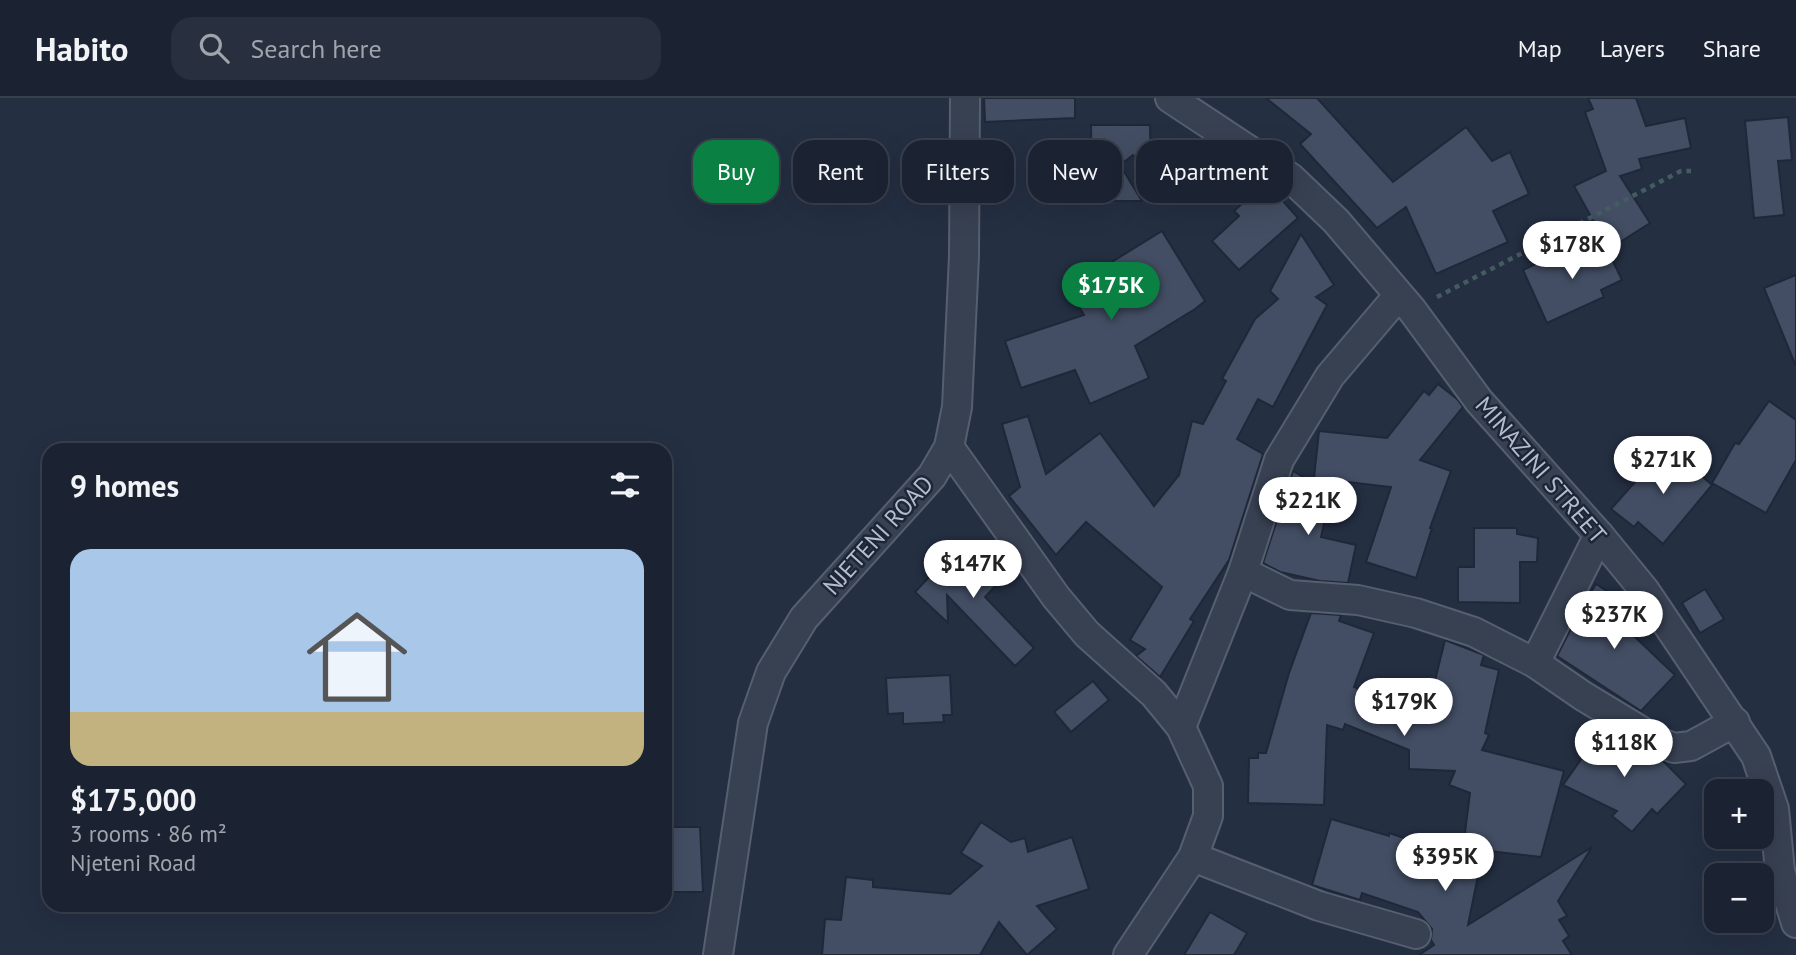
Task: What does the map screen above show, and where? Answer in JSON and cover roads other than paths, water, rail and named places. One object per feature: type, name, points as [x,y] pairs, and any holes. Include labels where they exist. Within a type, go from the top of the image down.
[{"type":"street","name":"NJETENI ROAD","points":[[718,955],[753,723],[771,672],[804,618],[932,476],[949,447],[957,407],[964,256],[965,98]]},
{"type":"street","name":"MINAZINI STREET","points":[[1176,100],[1291,178],[1336,221],[1405,303],[1479,401],[1599,535],[1645,591],[1756,756],[1773,809],[1780,871],[1796,923]]},
{"type":"street","points":[[1181,727],[1243,572],[1279,460],[1330,376],[1405,303]]},
{"type":"street","points":[[949,447],[1056,597],[1087,634],[1154,694],[1181,727],[1208,786],[1208,816],[1193,857],[1128,955]]},
{"type":"street","points":[[1535,663],[1599,535]]},
{"type":"street","points":[[1243,572],[1290,595],[1358,600],[1416,613],[1474,632],[1535,663],[1583,696],[1659,742],[1674,748],[1691,746],[1735,722]]},
{"type":"street","points":[[1193,857],[1319,906],[1416,934]]}]
